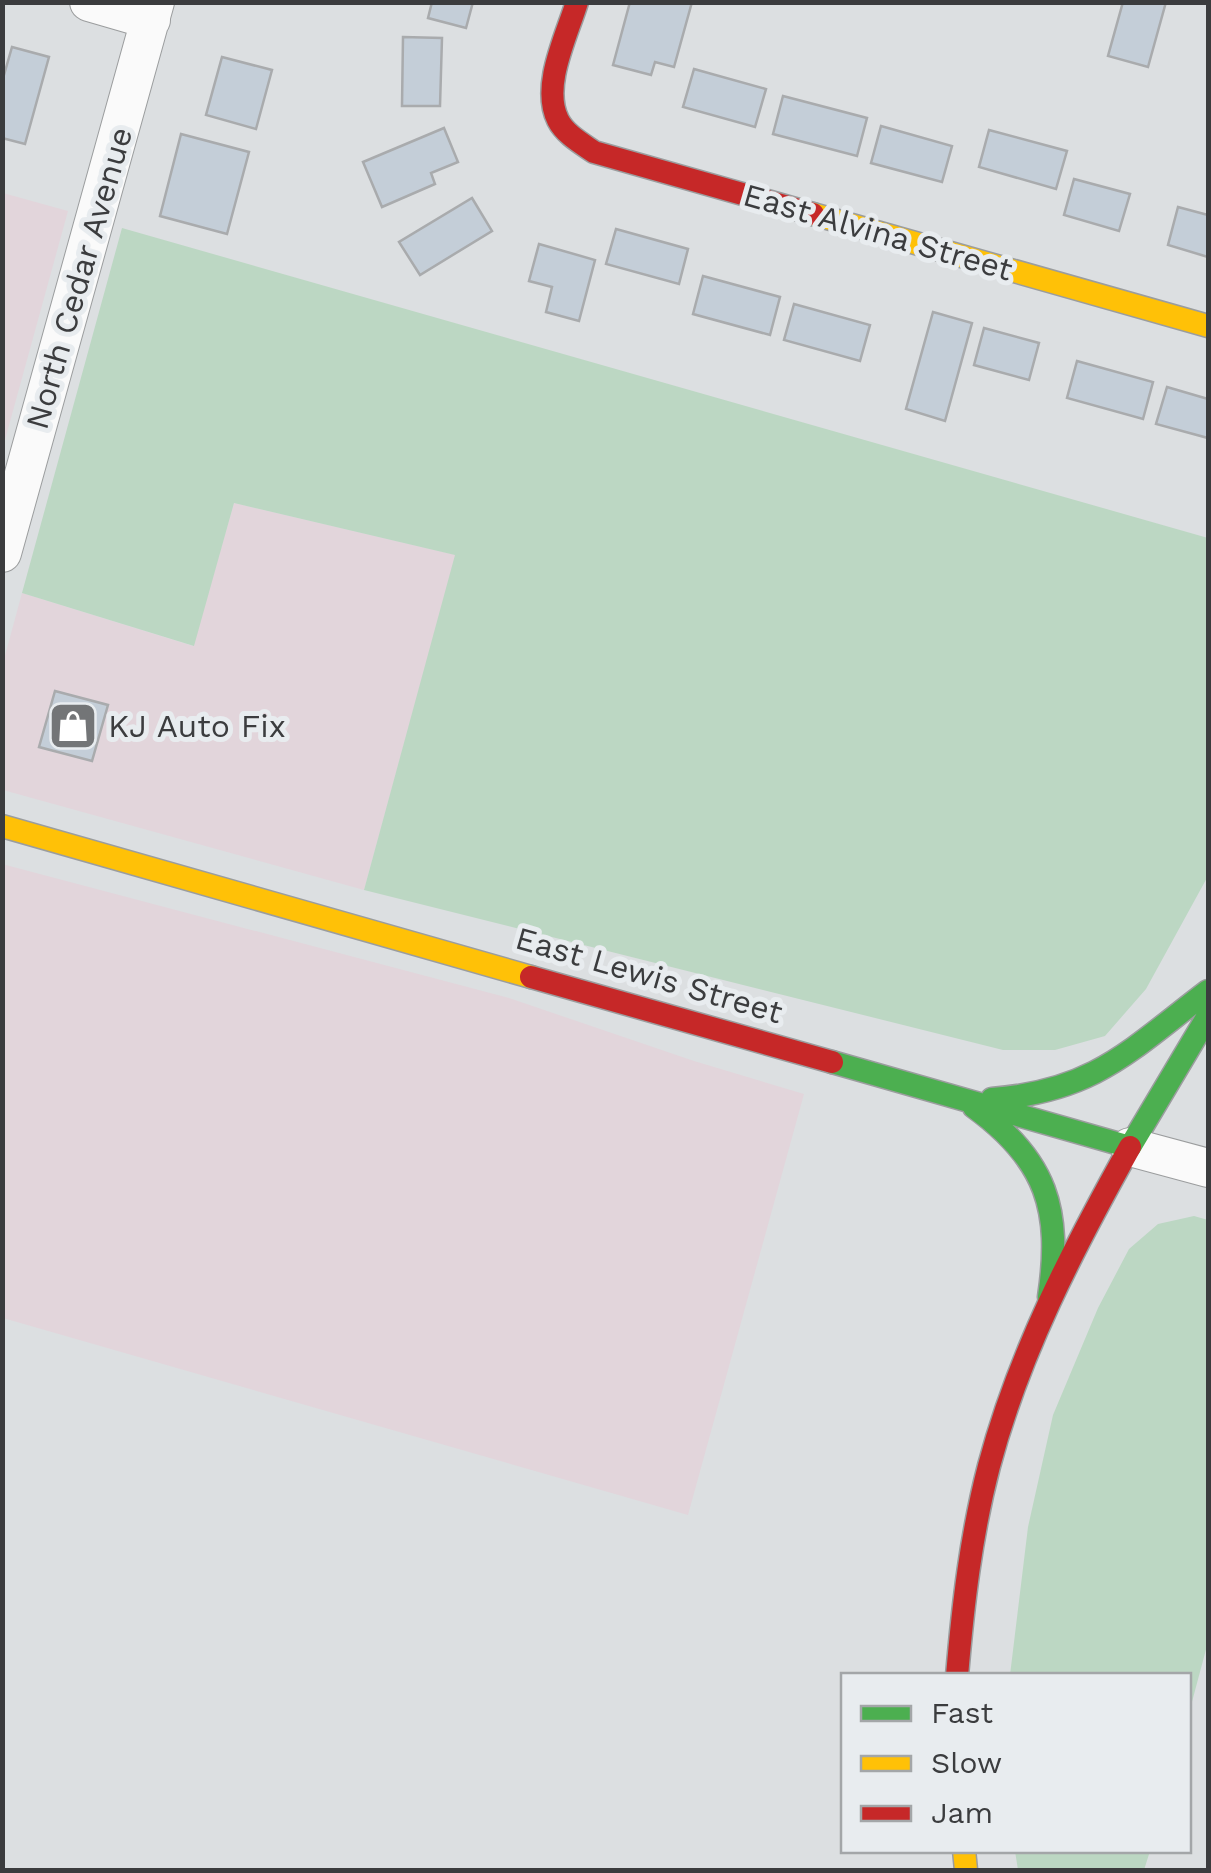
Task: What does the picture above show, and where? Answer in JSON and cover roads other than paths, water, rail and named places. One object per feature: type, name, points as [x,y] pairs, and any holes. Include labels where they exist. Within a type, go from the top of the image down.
[{"type":"main road","name":"East Alvina Street","points":[[577,2],[553,89],[558,122],[594,152],[1208,326]]},
{"type":"main road","name":"East Lewis Street","points":[[2,826],[1130,1146]]},
{"type":"main road","points":[[959,1098],[1042,1094],[1086,1080],[1128,1056],[1208,991]]},
{"type":"main road","points":[[957,1673],[964,1585],[980,1497],[1017,1375],[1049,1296],[1130,1146],[1208,1016]]},
{"type":"main road","points":[[959,1098],[1015,1139],[1039,1176],[1056,1221],[1049,1296]]},
{"type":"street","points":[[89,2],[153,11]]},
{"type":"street","name":"North Cedar Avenue","points":[[2,553],[153,11]]},
{"type":"street","points":[[1130,1146],[1208,1168]]},
{"type":"place","name":"KJ Auto Fix","points":[[73,726]]}]
